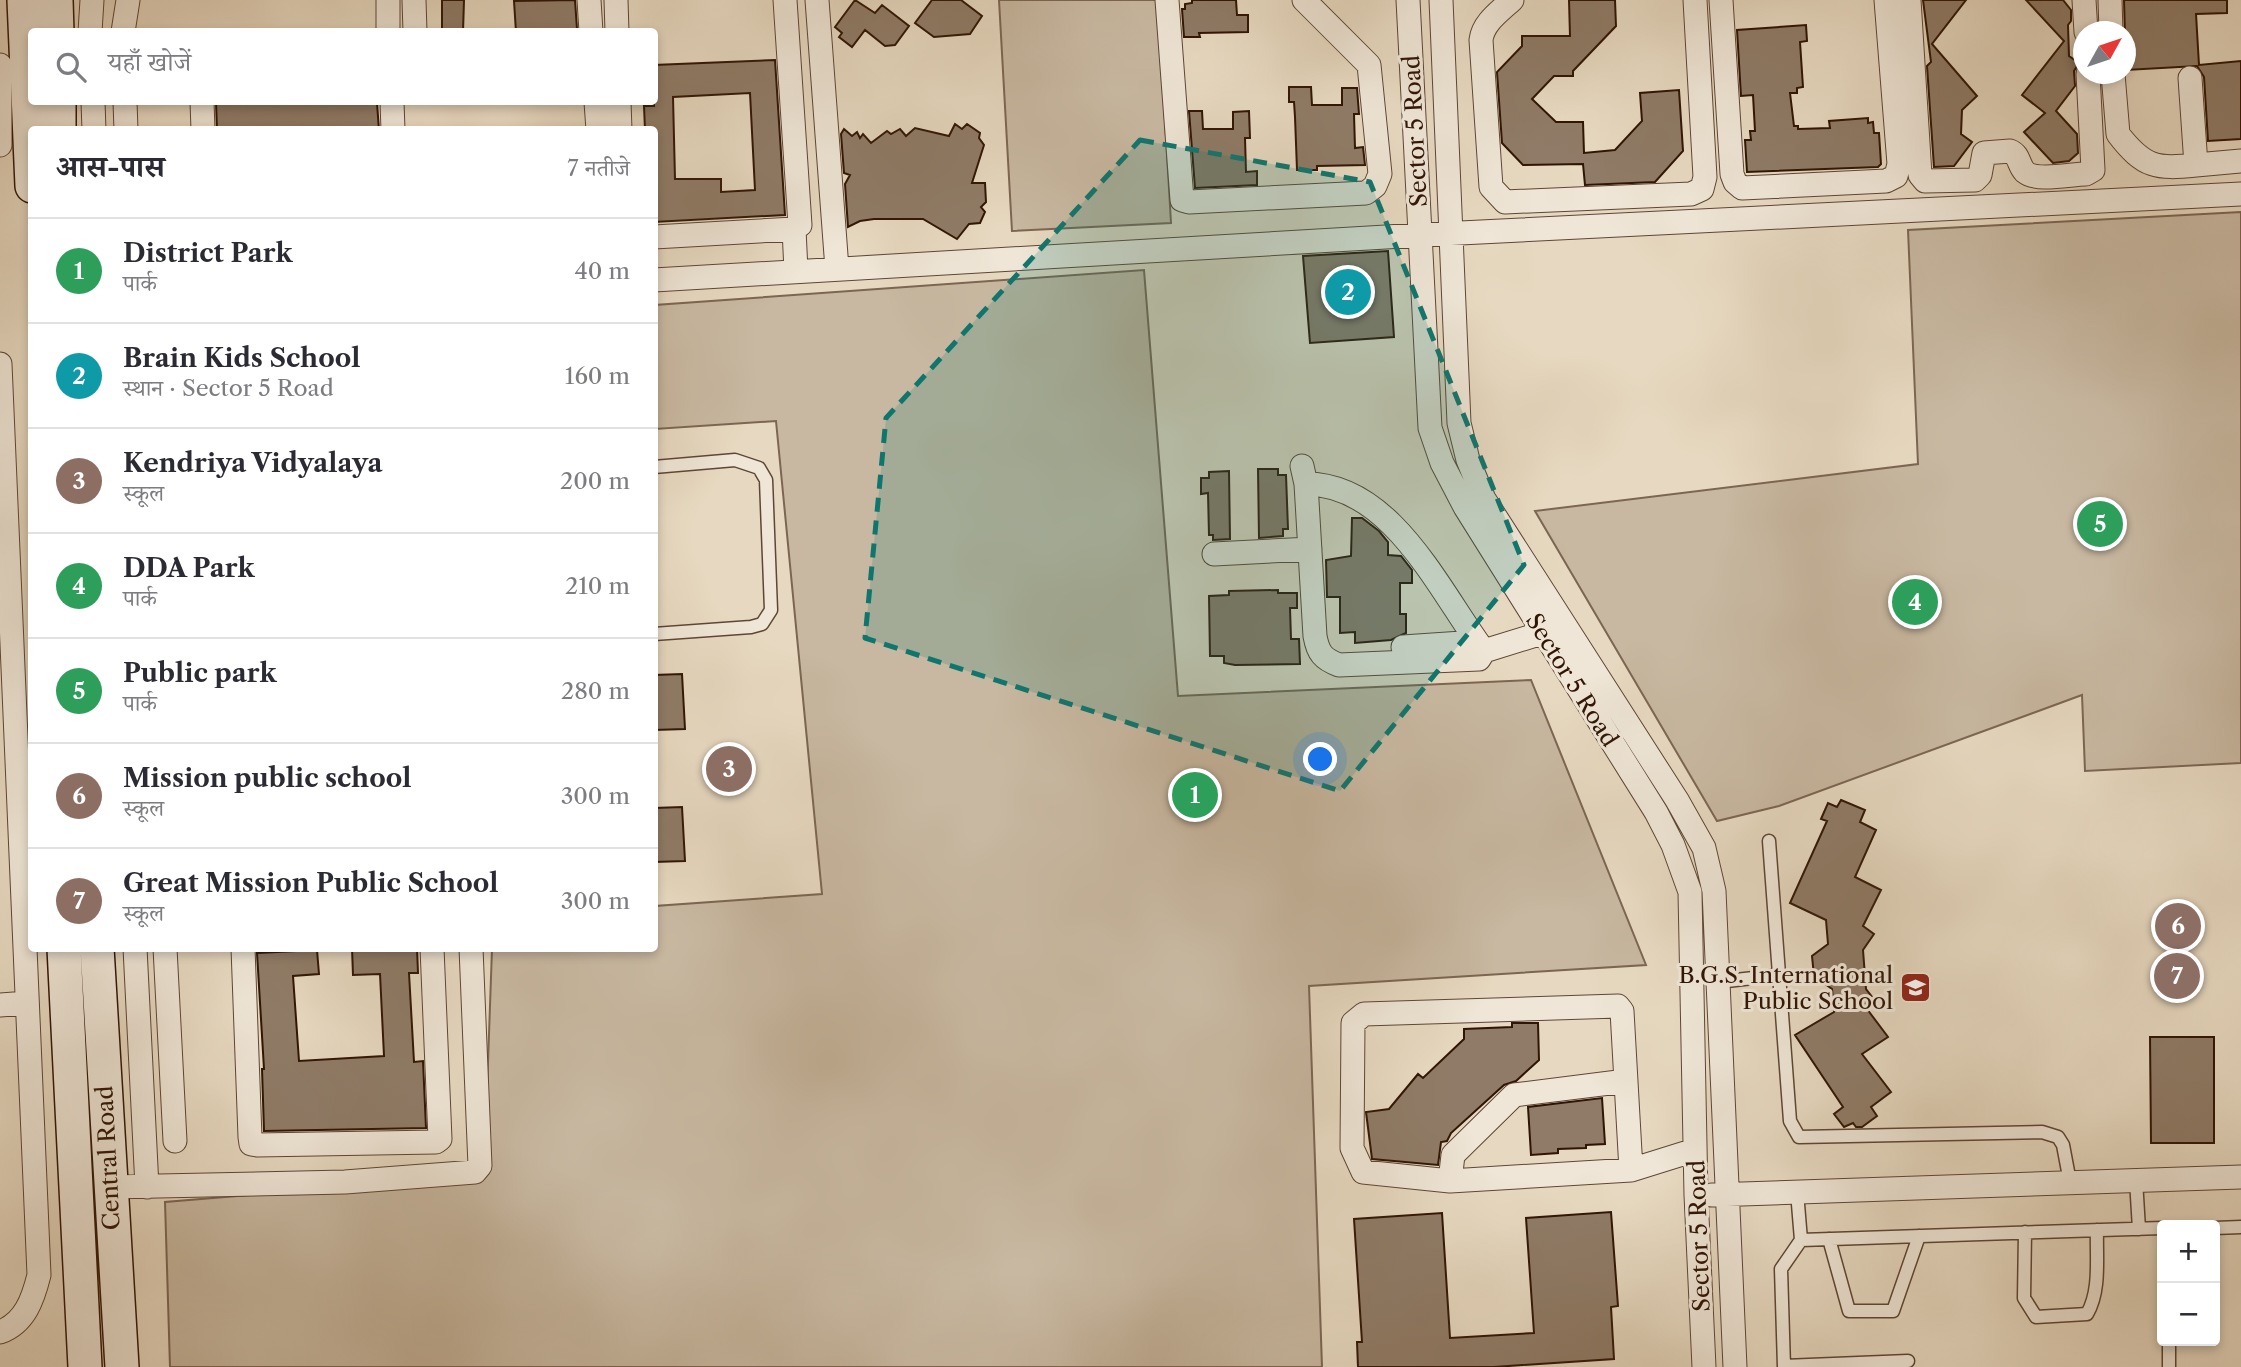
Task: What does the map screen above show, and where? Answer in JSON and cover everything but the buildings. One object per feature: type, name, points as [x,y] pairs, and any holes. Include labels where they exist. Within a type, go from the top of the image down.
[{"type":"main road","points":[[24,0],[51,15]]},
{"type":"main road","points":[[0,5],[51,15]]},
{"type":"main road","points":[[39,126],[41,105]]},
{"type":"main road","points":[[59,105],[60,126]]},
{"type":"main road","name":"Central Road","points":[[64,952],[85,1367]]},
{"type":"main road","name":"Central Road","points":[[97,952],[122,1367]]},
{"type":"street","points":[[90,28],[92,0]]},
{"type":"street","points":[[124,28],[128,0]]},
{"type":"street","points":[[388,0],[388,28]]},
{"type":"street","points":[[414,0],[415,28]]},
{"type":"street","points":[[589,0],[591,28]]},
{"type":"street","points":[[616,0],[617,28]]},
{"type":"street","points":[[658,237],[794,229],[800,225],[785,0]]},
{"type":"street","points":[[817,0],[837,269]]},
{"type":"street","points":[[1167,0],[1182,200],[1189,202],[1366,193],[1375,186],[1380,174],[1369,65],[1304,0]]},
{"type":"street","name":"Sector 5 Road","points":[[1408,0],[1430,428],[1442,463],[1465,507],[1656,812],[1673,845],[1690,892],[1696,1195],[1704,1367]]},
{"type":"street","name":"Sector 5 Road","points":[[1441,0],[1459,423],[1468,460],[1484,499],[1677,800],[1703,848],[1714,891],[1735,1367]]},
{"type":"street","points":[[1512,0],[1490,20],[1482,31],[1481,40],[1491,187],[1505,202],[1691,194],[1702,189],[1705,177],[1695,0]]},
{"type":"street","points":[[1721,0],[1732,174],[1735,182],[1742,188],[1886,181],[1896,176],[1899,164],[1886,0]]},
{"type":"street","points":[[1909,0],[1918,151],[1920,175],[1924,181],[1975,180],[1980,175],[1984,153],[2010,150],[2018,156],[2022,170],[2033,176],[2086,174],[2093,170],[2089,84]]},
{"type":"street","points":[[2084,0],[2085,21]]},
{"type":"street","points":[[2110,0],[2111,21]]},
{"type":"street","points":[[0,65],[0,145]]},
{"type":"street","points":[[2190,78],[2196,165]]},
{"type":"street","points":[[2114,84],[2116,126],[2123,142],[2154,166],[2241,161]]},
{"type":"street","points":[[93,105],[94,126]]},
{"type":"street","points":[[125,105],[126,126]]},
{"type":"street","points":[[202,105],[203,126]]},
{"type":"street","points":[[392,105],[393,126]]},
{"type":"street","points":[[596,105],[598,126]]},
{"type":"street","points":[[619,105],[620,126]]},
{"type":"street","points":[[658,280],[1420,235],[2241,194]]},
{"type":"street","points":[[794,229],[796,271]]},
{"type":"street","points":[[0,364],[15,648],[39,1275],[33,1299],[23,1316],[0,1332]]},
{"type":"street","points":[[1304,475],[1320,484],[1359,496],[1405,537],[1480,647],[1479,659],[1339,666],[1327,660],[1318,652],[1315,636],[1310,549],[1304,475]]},
{"type":"street","points":[[1214,554],[1310,549]]},
{"type":"street","points":[[1385,648],[1480,647],[1542,633]]},
{"type":"street","points":[[135,952],[147,1187]]},
{"type":"street","points":[[165,952],[175,1141]]},
{"type":"street","points":[[243,952],[250,1138],[251,1143],[257,1144],[436,1142],[440,1139],[432,952]]},
{"type":"street","points":[[110,1187],[345,1182],[470,1173],[478,1170],[471,952]]},
{"type":"street","points":[[0,1005],[27,1003]]},
{"type":"street","points":[[1631,1170],[1622,1012],[1613,1004],[1364,1014],[1353,1023],[1352,1148],[1363,1172],[1450,1181],[1631,1170],[1695,1150]]},
{"type":"street","points":[[1450,1181],[1453,1155],[1514,1095],[1626,1081]]},
{"type":"street","points":[[32,1114],[73,1119]]},
{"type":"street","points":[[1696,1195],[2241,1177]]},
{"type":"lane","points":[[658,467],[735,460],[759,468],[766,480],[771,610],[762,624],[751,627],[658,635]]},
{"type":"lane","points":[[1769,841],[1790,1121],[1798,1137],[2042,1132],[2058,1137],[2063,1145],[2070,1182]]},
{"type":"lane","points":[[1718,982],[1780,975]]},
{"type":"lane","points":[[2136,1180],[2139,1229]]},
{"type":"lane","points":[[1797,1192],[1801,1240],[1781,1269],[1784,1366],[1908,1361]]},
{"type":"lane","points":[[2220,1228],[2241,1227]]},
{"type":"lane","points":[[1801,1240],[2157,1228]]},
{"type":"lane","points":[[2025,1232],[2024,1298],[2036,1317],[2087,1314],[2092,1305],[2096,1280],[2097,1230]]},
{"type":"lane","points":[[1829,1239],[1849,1311],[1893,1311],[1919,1236]]},
{"type":"lane","points":[[2169,1346],[2169,1367]]},
{"type":"highlighted area","points":[[1140,140],[1370,182],[1524,565],[1340,791],[865,638],[886,418]]},
{"type":"shaded area","points":[[999,0],[1158,0],[1171,223],[1012,231]]},
{"type":"shaded area","points":[[2241,212],[2241,763],[2085,771],[2082,695],[1779,806],[1717,821],[1535,511],[1918,464],[1908,230]]},
{"type":"shaded area","points":[[1144,270],[1178,696],[1531,680],[1646,965],[1309,986],[1322,1367],[170,1367],[165,1202],[484,1176],[492,952],[658,952],[658,906],[822,894],[776,421],[658,429],[658,305]]},
{"type":"place","name":"Brain Kids School","points":[[1348,292]]},
{"type":"place","name":"Public park","points":[[2100,524]]},
{"type":"place","name":"DDA Park","points":[[1915,602]]},
{"type":"place","name":"Kendriya Vidyalaya","points":[[729,769]]},
{"type":"place","name":"District Park","points":[[1195,795]]},
{"type":"place","name":"Mission public school","points":[[2178,926]]},
{"type":"place","name":"Great Mission Public School","points":[[2177,976]]},
{"type":"place","name":"B.G.S. International Public School","points":[[1916,988]]}]
